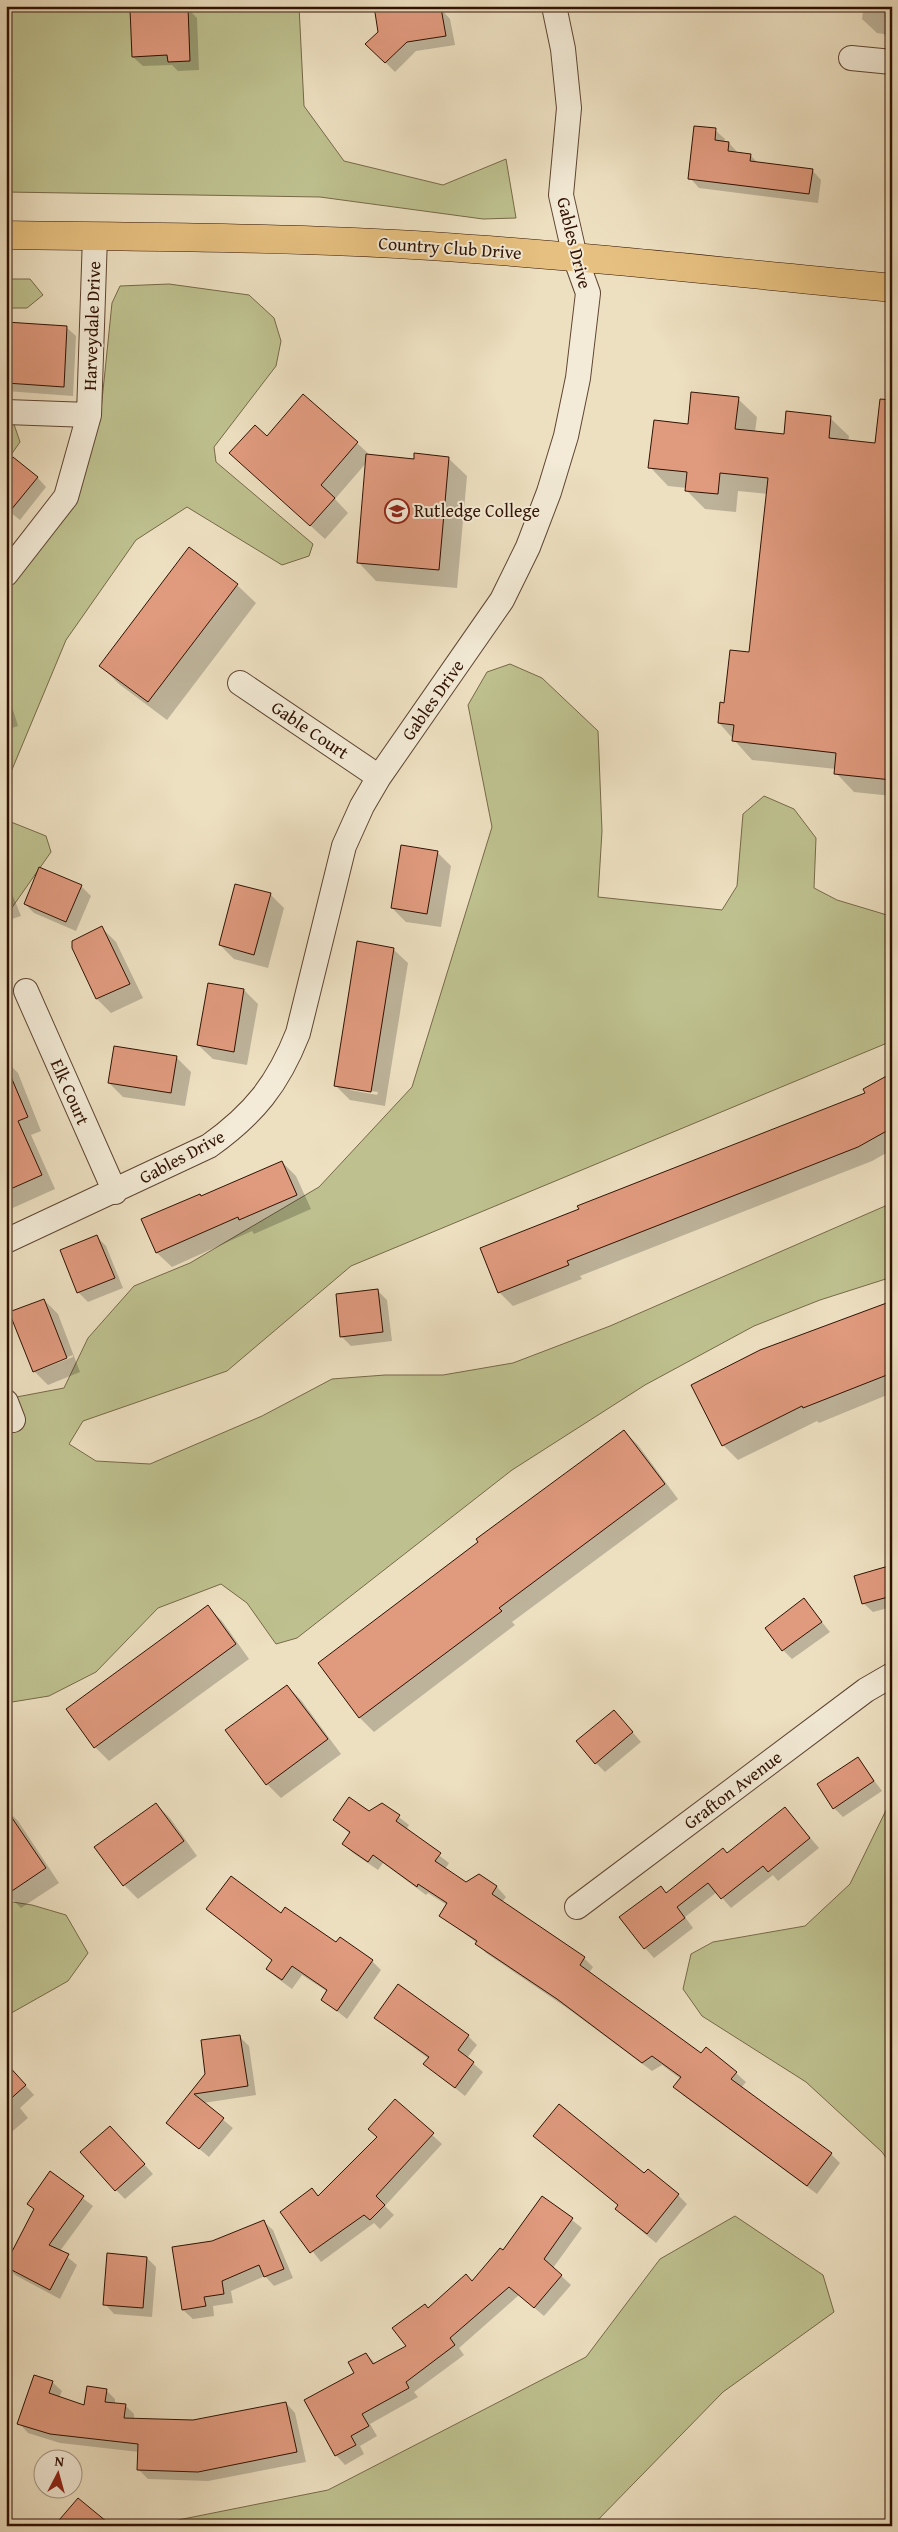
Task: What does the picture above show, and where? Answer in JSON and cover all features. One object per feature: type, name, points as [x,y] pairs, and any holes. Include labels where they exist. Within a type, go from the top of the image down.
[{"type":"main road","name":"Country Club Drive","points":[[6,235],[287,239],[575,257],[892,288]]},
{"type":"street","name":"Gables Drive","points":[[6,1241],[115,1192],[209,1146],[240,1122],[272,1086],[287,1060],[302,1019],[344,846],[362,806],[502,600],[528,547],[549,492],[566,436],[578,378],[588,293],[575,257],[561,195],[569,108],[563,49],[554,6]]},
{"type":"street","points":[[850,58],[892,62]]},
{"type":"street","name":"Harveydale Drive","points":[[6,574],[66,497],[89,415],[95,236]]},
{"type":"street","name":"Harveydale Drive","points":[[6,412],[89,415]]},
{"type":"street","name":"Gable Court","points":[[240,683],[380,777]]},
{"type":"street","name":"Elk Court","points":[[26,991],[115,1192]]},
{"type":"street","name":"Grafton Avenue","points":[[577,1908],[866,1690],[892,1675]]},
{"type":"green space","points":[[6,6],[299,6],[304,106],[344,161],[443,185],[506,159],[516,218],[483,219],[320,197],[6,192]]},
{"type":"green space","points":[[6,279],[30,279],[43,295],[27,308],[6,308]]},
{"type":"green space","points":[[169,284],[249,295],[274,318],[281,341],[276,366],[214,447],[216,462],[313,544],[309,556],[282,565],[187,507],[136,540],[66,640],[6,784],[6,587],[77,500],[101,410],[112,303],[120,286]]},
{"type":"green space","points":[[6,401],[20,442],[6,462]]},
{"type":"green space","points":[[510,664],[542,678],[598,731],[602,831],[598,897],[722,910],[737,886],[743,814],[764,796],[794,809],[816,838],[814,888],[837,900],[892,918],[892,1041],[351,1266],[227,1371],[83,1421],[69,1444],[96,1461],[150,1464],[262,1416],[332,1379],[385,1375],[443,1375],[513,1363],[610,1326],[892,1203],[892,1277],[820,1300],[754,1326],[645,1385],[512,1470],[297,1638],[276,1644],[247,1603],[221,1584],[158,1608],[96,1672],[49,1696],[6,1703],[6,1399],[64,1388],[88,1338],[134,1286],[190,1263],[319,1187],[412,1087],[492,827],[468,705],[487,672]]},
{"type":"green space","points":[[6,820],[46,836],[51,852],[6,916]]},
{"type":"green space","points":[[892,1798],[892,2166],[882,2152],[806,2082],[702,2016],[683,1989],[691,1954],[713,1942],[805,1926],[850,1884]]},
{"type":"green space","points":[[6,1901],[32,1905],[66,1915],[88,1953],[68,1981],[6,2016]]},
{"type":"green space","points":[[735,2216],[823,2275],[834,2312],[723,2392],[592,2526],[161,2526],[178,2520],[328,2490],[586,2357],[660,2259]]},
{"type":"building","points":[[374,6],[428,6],[429,10],[441,8],[446,36],[407,42],[385,63],[365,44],[378,32]]},
{"type":"building","points":[[188,7],[190,61],[168,62],[167,55],[132,57],[130,9]]},
{"type":"building","points":[[694,126],[716,128],[715,140],[729,142],[728,151],[751,154],[750,161],[813,169],[809,194],[688,179]]},
{"type":"building","points":[[6,322],[67,326],[64,387],[6,383]]},
{"type":"building","points":[[691,392],[739,397],[735,429],[784,434],[786,411],[831,416],[829,438],[875,443],[880,399],[892,400],[892,780],[834,774],[836,753],[732,741],[734,725],[718,723],[720,702],[724,703],[730,650],[749,652],[768,478],[720,473],[718,494],[685,491],[687,472],[648,468],[654,420],[688,424]]},
{"type":"building","points":[[303,394],[358,442],[321,485],[335,498],[310,526],[229,453],[255,425],[267,436]]},
{"type":"building","points":[[414,453],[449,457],[439,570],[357,563],[366,454],[414,459]]},
{"type":"building","points":[[13,457],[38,477],[6,516],[6,466]]},
{"type":"building","points":[[189,547],[238,584],[148,702],[99,666]]},
{"type":"building","points":[[401,845],[438,851],[427,914],[391,908]]},
{"type":"building","points":[[39,867],[82,885],[66,922],[24,904]]},
{"type":"building","points":[[235,884],[271,893],[254,955],[219,945]]},
{"type":"building","points":[[102,926],[130,984],[96,999],[72,948],[72,941]]},
{"type":"building","points":[[357,941],[394,948],[371,1092],[334,1086]]},
{"type":"building","points":[[208,983],[244,989],[234,1052],[197,1045]]},
{"type":"building","points":[[114,1046],[177,1056],[171,1093],[108,1083]]},
{"type":"building","points":[[6,1065],[28,1117],[18,1121],[42,1175],[6,1191]]},
{"type":"building","points":[[892,1073],[892,1128],[858,1147],[567,1261],[569,1265],[498,1293],[480,1248],[579,1209],[577,1206],[865,1093],[863,1089]]},
{"type":"building","points":[[282,1161],[297,1195],[239,1220],[238,1217],[156,1253],[141,1219],[200,1194],[201,1196]]},
{"type":"building","points":[[97,1235],[115,1278],[77,1293],[60,1250]]},
{"type":"building","points":[[378,1289],[383,1332],[340,1337],[336,1294]]},
{"type":"building","points":[[44,1299],[67,1358],[33,1372],[9,1312]]},
{"type":"building","points":[[892,1301],[892,1373],[803,1408],[802,1406],[722,1446],[691,1385],[760,1350]]},
{"type":"building","points":[[624,1430],[665,1484],[499,1608],[502,1611],[359,1718],[318,1663],[478,1542],[476,1539]]},
{"type":"building","points":[[892,1565],[892,1596],[862,1604],[854,1576]]},
{"type":"building","points":[[804,1598],[822,1622],[782,1651],[765,1628]]},
{"type":"building","points":[[208,1605],[236,1644],[94,1748],[66,1709]]},
{"type":"building","points":[[287,1685],[328,1739],[266,1785],[225,1730]]},
{"type":"building","points":[[614,1710],[633,1732],[595,1764],[576,1741]]},
{"type":"building","points":[[858,1757],[874,1781],[833,1809],[817,1784]]},
{"type":"building","points":[[349,1797],[369,1811],[382,1803],[400,1815],[396,1821],[441,1853],[435,1861],[466,1882],[479,1874],[497,1886],[492,1894],[585,1957],[580,1965],[701,2053],[706,2047],[737,2072],[731,2079],[832,2153],[807,2186],[673,2087],[681,2077],[652,2056],[642,2063],[557,1999],[475,1944],[477,1941],[439,1916],[447,1903],[418,1884],[417,1887],[373,1855],[368,1862],[342,1844],[350,1832],[333,1820]]},
{"type":"building","points":[[156,1803],[184,1841],[123,1886],[94,1847]]},
{"type":"building","points":[[785,1807],[810,1838],[768,1872],[763,1866],[721,1899],[708,1883],[677,1907],[685,1918],[644,1949],[619,1917],[661,1886],[666,1893],[723,1848],[727,1853]]},
{"type":"building","points":[[6,1809],[46,1868],[6,1895]]},
{"type":"building","points":[[231,1876],[281,1913],[285,1907],[336,1942],[340,1937],[373,1960],[337,2011],[321,2000],[327,1990],[292,1966],[282,1980],[266,1969],[272,1960],[206,1909]]},
{"type":"building","points":[[398,1984],[469,2035],[458,2050],[474,2062],[455,2088],[423,2064],[429,2057],[374,2018]]},
{"type":"building","points":[[240,2035],[248,2086],[194,2094],[224,2118],[199,2149],[166,2123],[205,2074],[201,2040]]},
{"type":"building","points":[[6,2063],[26,2085],[6,2103]]},
{"type":"building","points":[[395,2099],[434,2133],[376,2196],[385,2205],[370,2220],[364,2215],[310,2253],[280,2212],[312,2188],[318,2196],[377,2137],[368,2129]]},
{"type":"building","points":[[559,2104],[644,2173],[648,2169],[679,2194],[647,2234],[615,2209],[618,2205],[533,2136]]},
{"type":"building","points":[[110,2126],[145,2164],[115,2191],[80,2152]]},
{"type":"building","points":[[50,2171],[84,2196],[49,2245],[69,2254],[50,2290],[6,2267],[6,2263],[34,2209],[27,2204]]},
{"type":"building","points":[[542,2196],[573,2218],[544,2259],[562,2275],[534,2308],[509,2287],[450,2338],[455,2345],[406,2382],[409,2388],[362,2414],[369,2426],[351,2436],[356,2445],[335,2456],[304,2400],[354,2373],[348,2362],[366,2353],[373,2364],[406,2346],[392,2328],[425,2304],[428,2308],[466,2274],[472,2281],[500,2248],[503,2250]]},
{"type":"building","points":[[264,2220],[284,2269],[264,2277],[259,2265],[222,2281],[224,2294],[204,2297],[206,2306],[182,2310],[172,2247],[212,2241]]},
{"type":"building","points":[[107,2253],[147,2257],[143,2308],[103,2305]]},
{"type":"building","points":[[34,2375],[53,2381],[49,2393],[84,2405],[87,2386],[107,2389],[105,2402],[126,2404],[124,2418],[193,2420],[286,2402],[297,2452],[198,2472],[137,2470],[138,2444],[50,2434],[17,2424]]},
{"type":"building","points":[[76,2500],[80,2500],[112,2526],[54,2526]]},
{"type":"place","name":"Rutledge College","points":[[397,511]]}]
